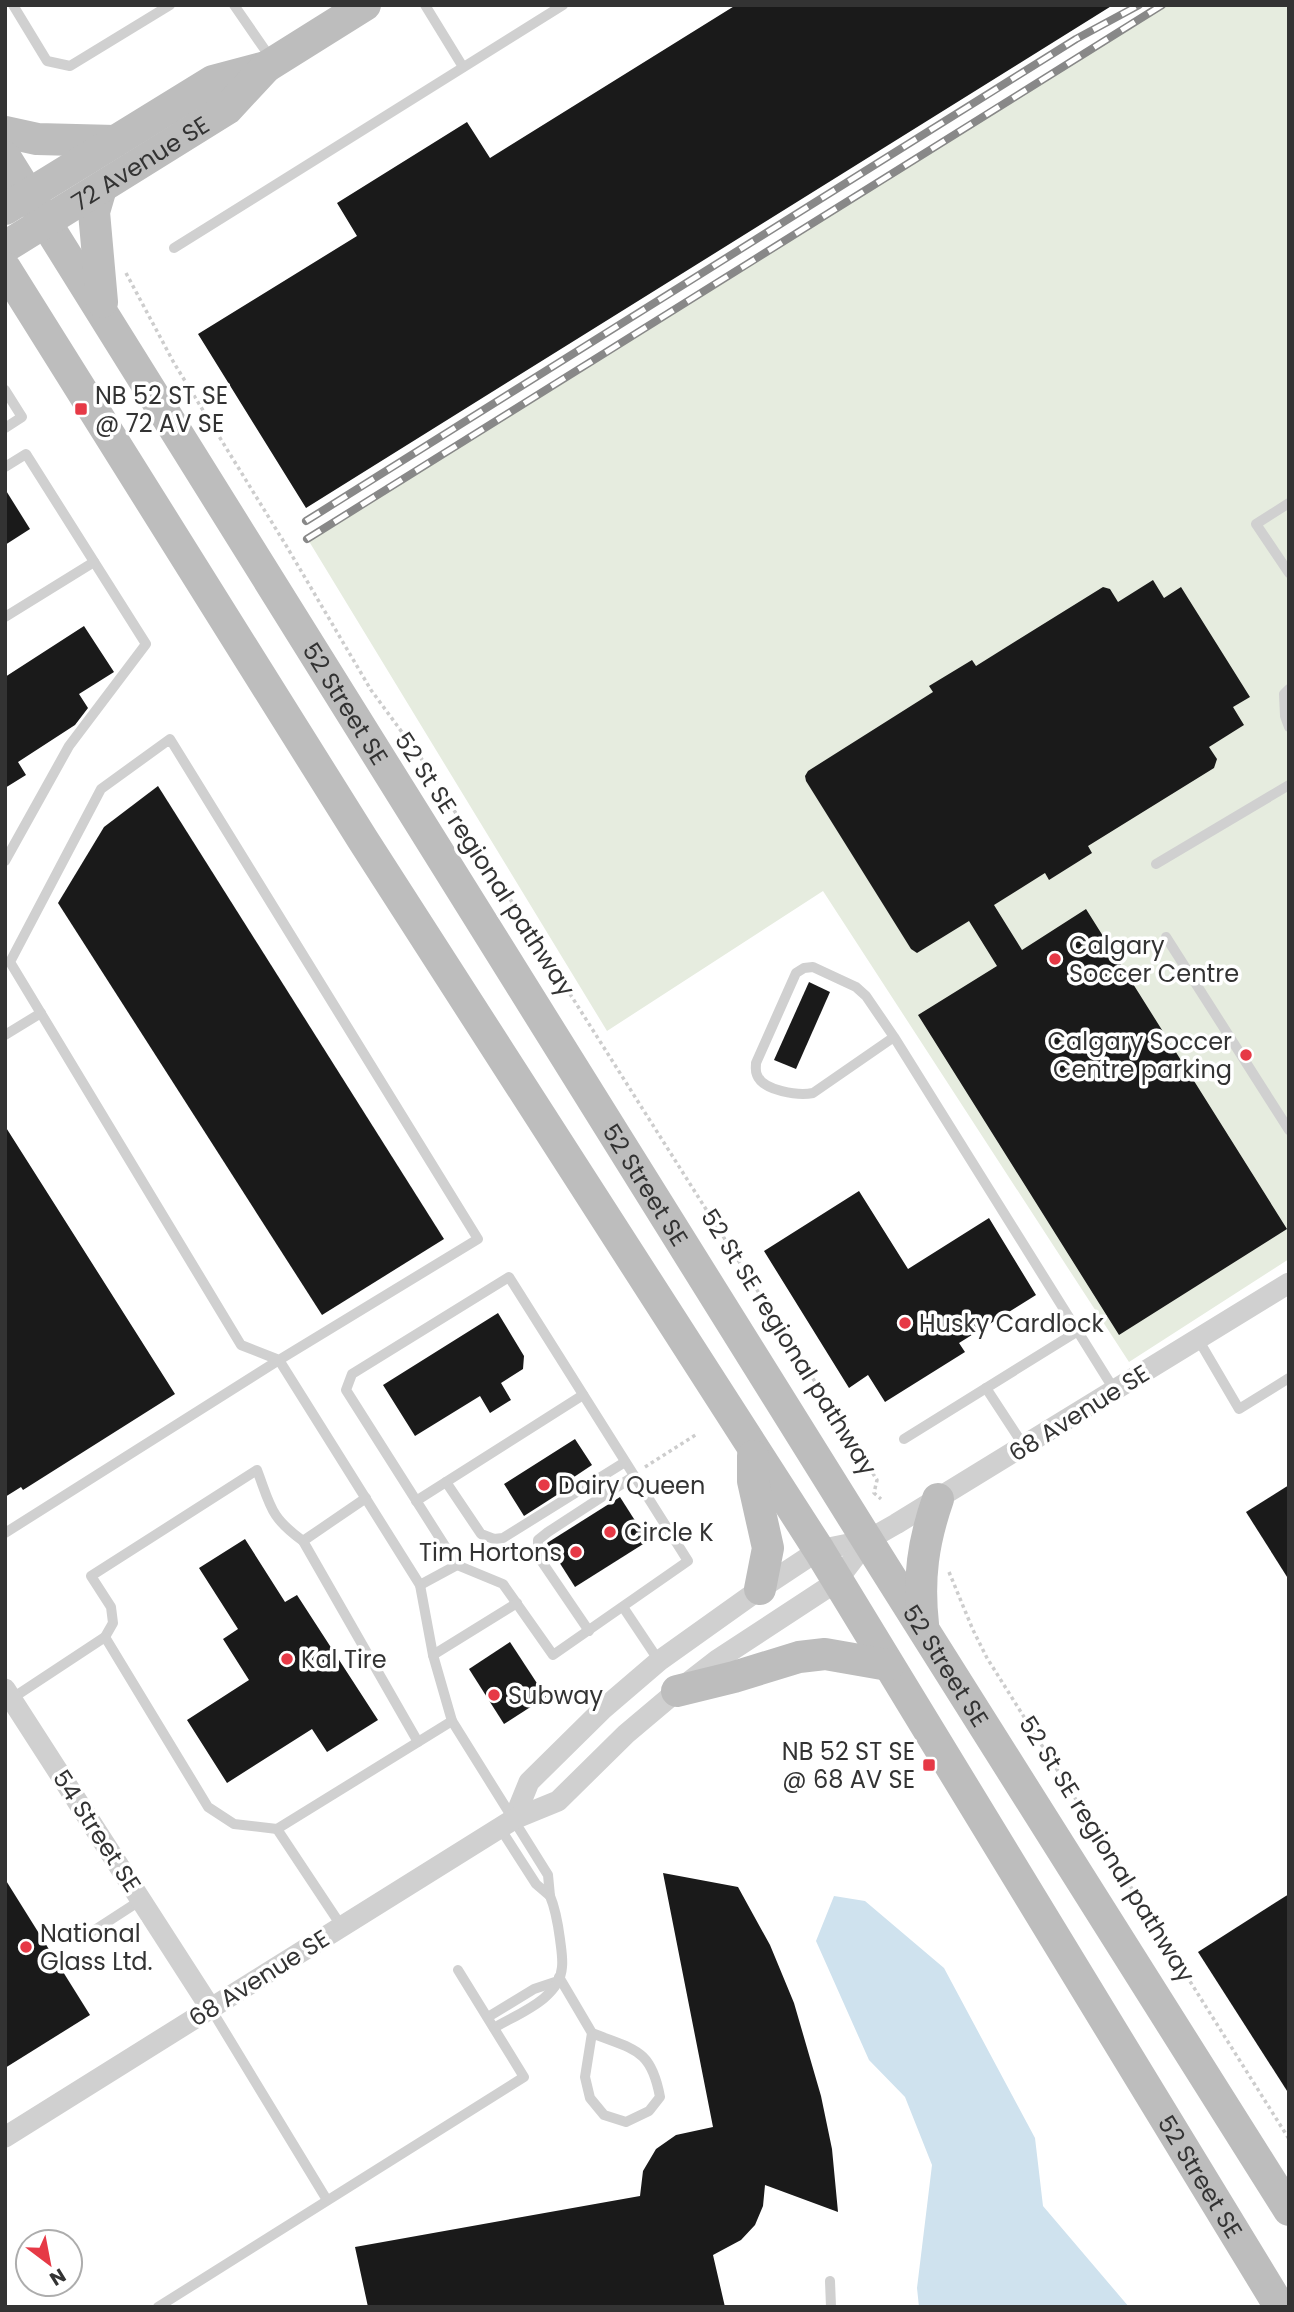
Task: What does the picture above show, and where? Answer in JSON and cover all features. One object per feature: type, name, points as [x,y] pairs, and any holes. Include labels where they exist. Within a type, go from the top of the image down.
[{"type":"main road","name":"72 Avenue SE","points":[[5,247],[227,109],[270,65],[365,5]]},
{"type":"main road","name":"72 Avenue SE","points":[[17,201],[213,81],[270,65]]},
{"type":"main road","points":[[5,132],[37,139],[115,141]]},
{"type":"main road","name":"52 Street SE","points":[[5,156],[17,201],[46,222],[1289,2210]]},
{"type":"main road","points":[[101,188],[94,212],[103,313]]},
{"type":"main road","name":"52 Street SE","points":[[5,268],[363,840],[818,1550],[1280,2307]]},
{"type":"main road","points":[[5,306],[36,314]]},
{"type":"main road","points":[[753,1451],[753,1481],[768,1549],[760,1589]]},
{"type":"main road","points":[[923,1625],[919,1590],[924,1548],[938,1499]]},
{"type":"main road","points":[[677,1691],[799,1657],[825,1654],[888,1665]]},
{"type":"street","name":"68 Avenue SE","points":[[507,1823],[529,1782],[603,1709],[659,1661],[760,1589],[818,1550],[868,1540],[1289,1283]]},
{"type":"street","name":"68 Avenue SE","points":[[5,2137],[507,1823],[558,1801],[626,1734],[677,1691],[717,1660],[836,1582],[868,1540]]},
{"type":"street","name":"54 Street SE","points":[[7,1696],[211,2009]]},
{"type":"lane","points":[[13,5],[47,61],[70,66],[170,5]]},
{"type":"lane","points":[[234,5],[270,65]]},
{"type":"lane","points":[[425,5],[463,67]]},
{"type":"lane","points":[[174,248],[563,5]]},
{"type":"lane","points":[[5,390],[22,417],[5,428]]},
{"type":"lane","points":[[5,467],[26,454],[146,644],[69,746],[5,861]]},
{"type":"lane","points":[[1289,503],[1256,524],[1289,573]]},
{"type":"lane","points":[[5,617],[94,562]]},
{"type":"lane","points":[[1289,690],[1284,694],[1285,716],[1289,726]]},
{"type":"lane","points":[[5,1532],[279,1360],[478,1239],[170,739],[101,789],[10,962],[241,1345],[279,1360],[420,1585],[433,1655],[452,1721],[507,1823],[536,1884],[550,1896]]},
{"type":"lane","points":[[1156,864],[1289,785]]},
{"type":"lane","points":[[1166,937],[1289,1130]]},
{"type":"lane","points":[[894,1037],[813,1093],[799,1096],[765,1084],[757,1075],[756,1063],[796,973],[813,967],[856,987],[866,996],[894,1037],[1115,1391]]},
{"type":"lane","points":[[5,1035],[41,1013]]},
{"type":"lane","points":[[509,1277],[625,1462],[688,1561],[553,1655],[503,1584],[457,1565],[346,1390],[352,1374],[509,1277]]},
{"type":"lane","points":[[904,1439],[1078,1331]]},
{"type":"lane","points":[[1198,1339],[1238,1409],[1289,1378]]},
{"type":"lane","points":[[986,1388],[1024,1446]]},
{"type":"lane","points":[[416,1501],[583,1395]]},
{"type":"lane","points":[[446,1482],[481,1534],[494,1539],[503,1538],[625,1462]]},
{"type":"lane","points":[[7,1696],[104,1637],[113,1623],[111,1607],[91,1576],[257,1470],[274,1515],[282,1525],[303,1541],[418,1742]]},
{"type":"lane","points":[[589,1631],[540,1559],[538,1540],[634,1475]]},
{"type":"lane","points":[[303,1541],[366,1498]]},
{"type":"lane","points":[[420,1585],[457,1565]]},
{"type":"lane","points":[[433,1655],[517,1603]]},
{"type":"lane","points":[[623,1607],[659,1661]]},
{"type":"lane","points":[[104,1637],[208,1808],[234,1824],[277,1829],[452,1721]]},
{"type":"lane","points":[[494,2028],[542,2000],[552,1991],[563,1965],[556,1909],[550,1896],[548,1875],[507,1823]]},
{"type":"lane","points":[[277,1829],[342,1927]]},
{"type":"lane","points":[[81,1939],[141,1900]]},
{"type":"lane","points":[[158,2307],[524,2077],[458,1970]]},
{"type":"lane","points":[[488,2017],[534,1989],[559,1979]]},
{"type":"lane","points":[[559,1979],[592,2033],[644,2055],[656,2075],[660,2097],[649,2112],[626,2122],[604,2115],[590,2098],[585,2077],[592,2033]]},
{"type":"lane","points":[[211,2009],[327,2200]]},
{"type":"lane","points":[[830,2281],[831,2307]]},
{"type":"path","name":"52 St SE regional pathway","points":[[126,271],[174,363],[371,690],[450,802],[877,1480],[874,1493],[881,1499]]},
{"type":"path","points":[[634,1475],[697,1434]]},
{"type":"path","name":"52 St SE regional pathway","points":[[945,1562],[973,1630],[988,1658],[1289,2139]]},
{"type":"shaded area","points":[[1155,5],[1289,5],[1289,1259],[1129,1362],[823,891],[607,1031],[307,538]]},
{"type":"water","points":[[834,1896],[865,1901],[944,1968],[1035,2138],[1043,2206],[1129,2307],[919,2307],[917,2288],[932,2165],[905,2097],[869,2060],[816,1941]]},
{"type":"building","points":[[736,5],[1113,5],[306,508],[198,334],[357,236],[337,203],[467,122],[490,158]]},
{"type":"building","points":[[5,489],[30,529],[5,545]]},
{"type":"building","name":"Calgary Soccer Centre","points":[[1153,580],[1164,598],[1181,587],[1250,697],[1233,707],[1244,725],[1209,747],[1217,759],[1214,768],[1088,846],[1092,853],[1049,880],[1045,873],[994,905],[1022,950],[1086,909],[1287,1229],[1119,1335],[918,1015],[997,966],[969,921],[917,953],[911,949],[805,776],[808,771],[933,692],[929,686],[972,660],[976,666],[1103,587],[1110,589],[1118,602]]},
{"type":"building","points":[[84,626],[114,672],[79,694],[88,708],[75,725],[18,762],[26,775],[5,788],[5,677]]},
{"type":"building","points":[[158,786],[444,1239],[322,1315],[58,903],[104,827]]},
{"type":"building","points":[[809,982],[830,992],[796,1069],[774,1060]]},
{"type":"building","points":[[5,1126],[175,1394],[23,1490],[21,1487],[5,1497]]},
{"type":"building","points":[[859,1191],[908,1269],[989,1218],[1036,1295],[959,1343],[965,1352],[885,1402],[868,1375],[849,1388],[764,1251]]},
{"type":"building","points":[[498,1313],[524,1356],[523,1369],[501,1383],[511,1400],[490,1413],[480,1396],[415,1436],[383,1385]]},
{"type":"building","points":[[575,1439],[592,1465],[571,1479],[574,1484],[524,1516],[504,1484]]},
{"type":"building","points":[[1289,1485],[1289,1580],[1246,1512]]},
{"type":"building","points":[[620,1497],[648,1541],[575,1587],[547,1543]]},
{"type":"building","name":"Kal Tire","points":[[245,1539],[285,1602],[297,1595],[378,1720],[327,1752],[312,1729],[227,1783],[187,1720],[249,1680],[223,1639],[238,1629],[199,1568]]},
{"type":"building","points":[[510,1642],[546,1697],[504,1724],[469,1669]]},
{"type":"building","points":[[663,1873],[738,1887],[770,1945],[794,2003],[821,2096],[832,2149],[838,2212],[765,2185],[763,2206],[755,2225],[741,2240],[713,2255],[725,2307],[368,2307],[355,2247],[640,2196],[643,2171],[656,2149],[676,2135],[713,2127]]},
{"type":"building","name":"National Glass Ltd.","points":[[5,1879],[90,2015],[5,2068]]},
{"type":"building","points":[[1289,1894],[1289,2094],[1198,1952]]},
{"type":"railway","points":[[306,521],[1076,39],[1139,5]]},
{"type":"railway","points":[[307,539],[1162,5]]},
{"type":"place","name":"NB 52 ST SE @ 72 AV SE","points":[[81,409]]},
{"type":"place","name":"Calgary Soccer Centre","points":[[1055,959]]},
{"type":"place","name":"Calgary Soccer Centre parking","points":[[1246,1055]]},
{"type":"place","name":"Husky Cardlock","points":[[905,1323]]},
{"type":"place","name":"Dairy Queen","points":[[544,1485]]},
{"type":"place","name":"Circle K","points":[[610,1532]]},
{"type":"place","name":"Tim Hortons","points":[[576,1552]]},
{"type":"place","name":"Kal Tire","points":[[287,1659]]},
{"type":"place","name":"Subway","points":[[494,1695]]},
{"type":"place","name":"NB 52 ST SE @ 68 AV SE","points":[[929,1765]]},
{"type":"place","name":"National Glass Ltd.","points":[[26,1947]]}]
